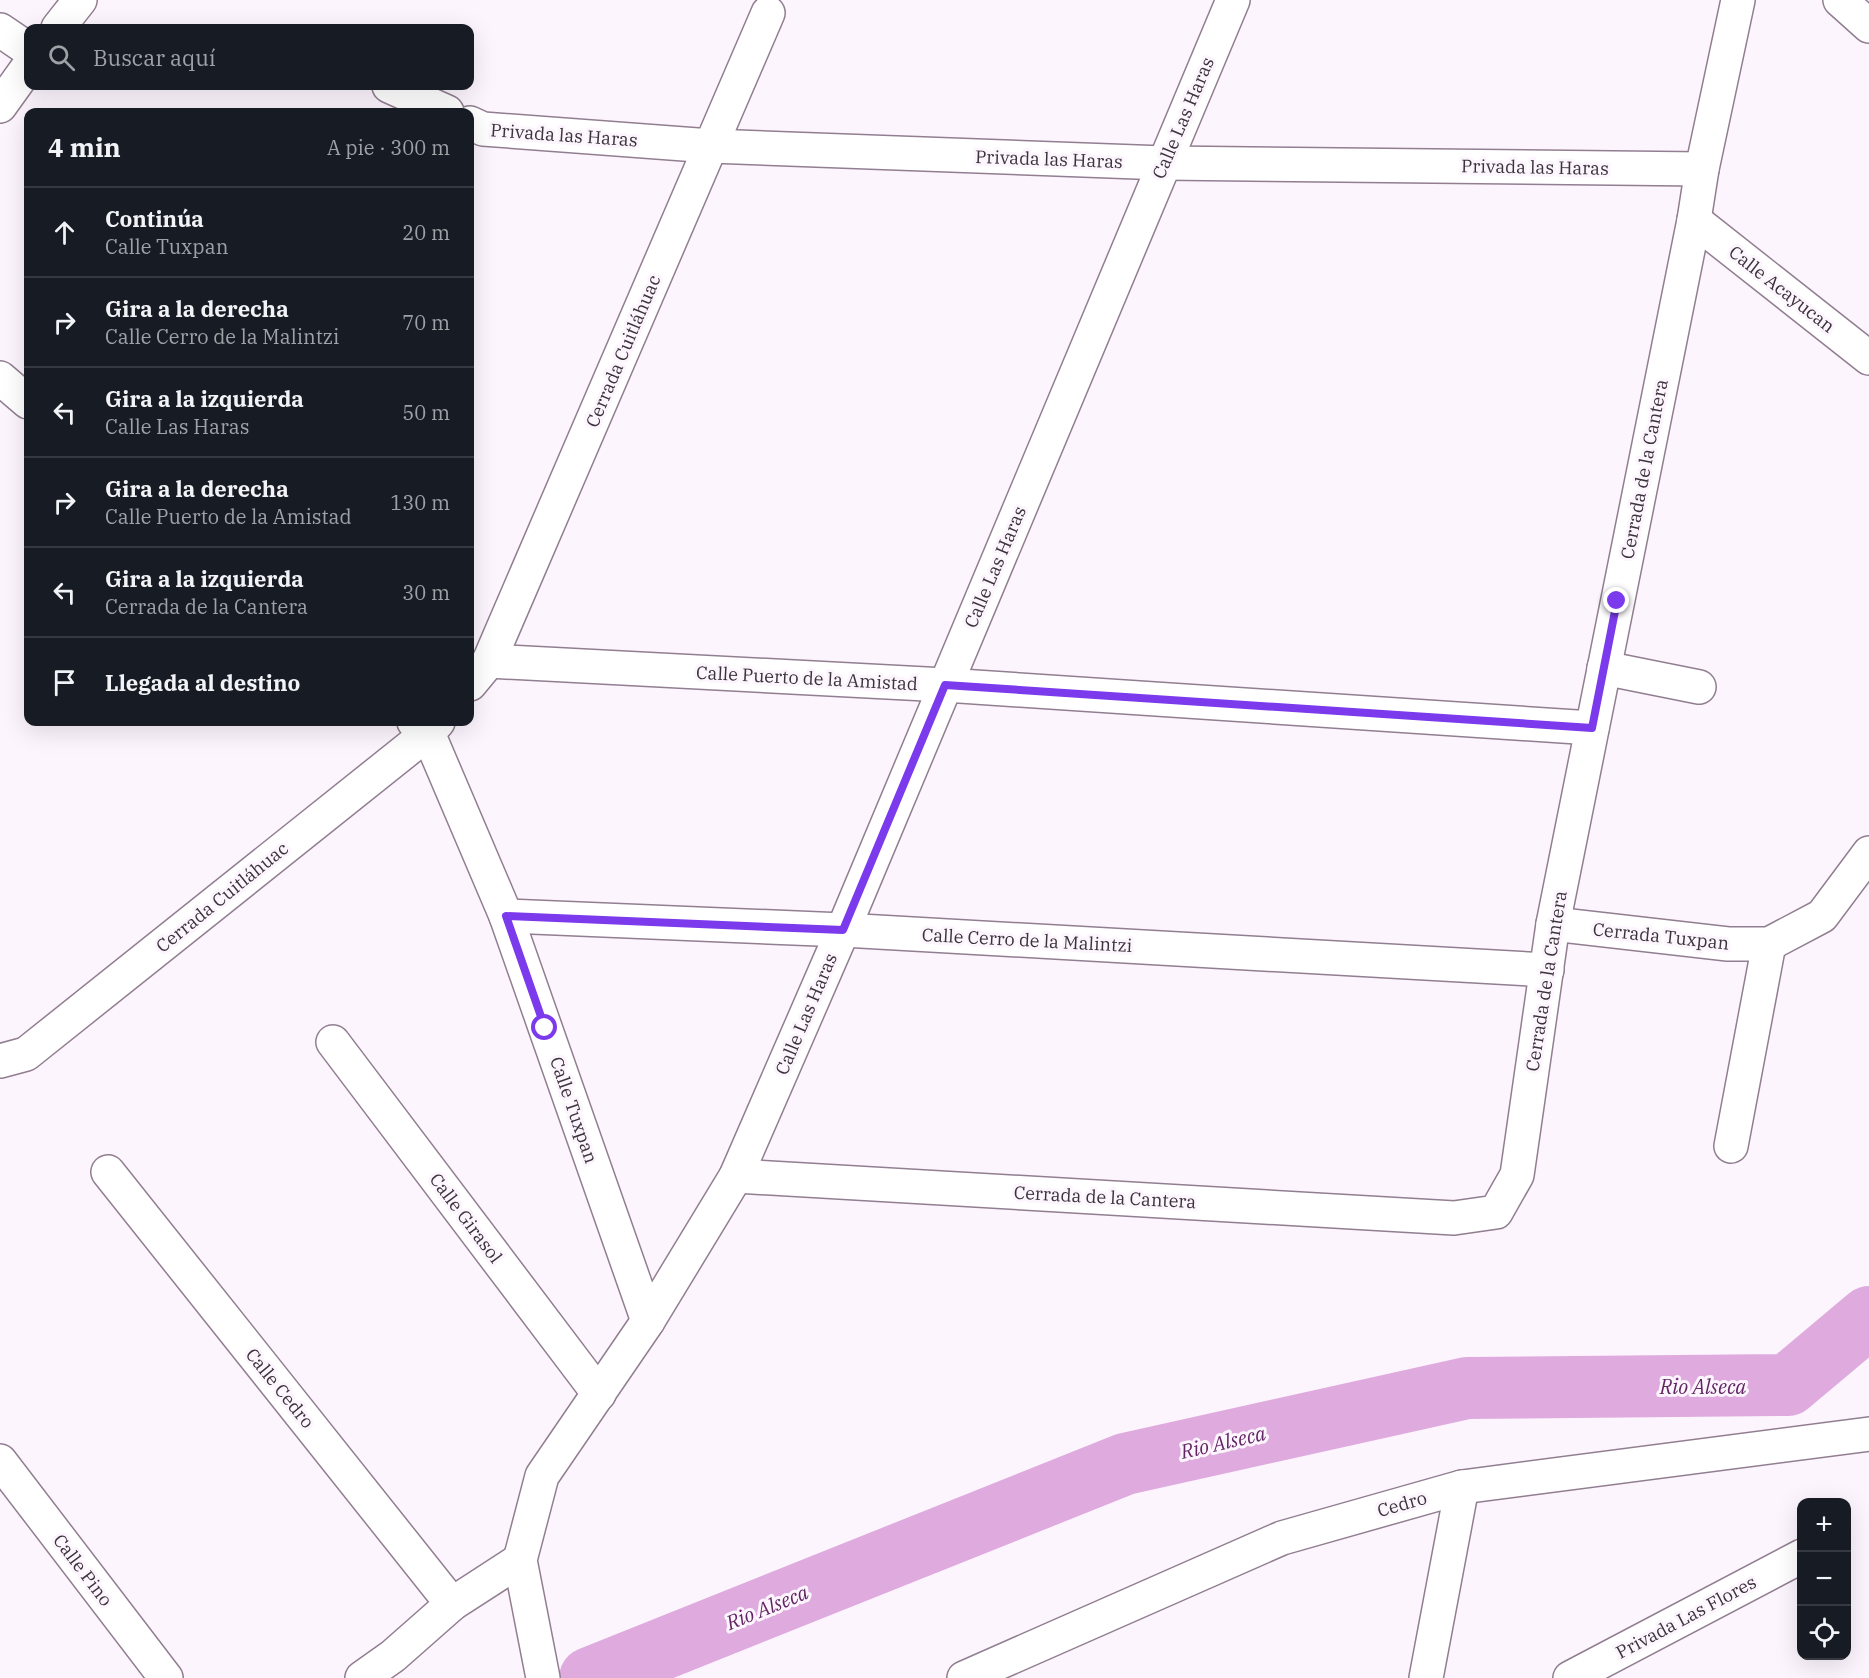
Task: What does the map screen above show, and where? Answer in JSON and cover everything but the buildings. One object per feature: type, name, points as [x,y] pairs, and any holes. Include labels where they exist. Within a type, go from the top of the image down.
[{"type":"street","points":[[61,24],[80,0]]},
{"type":"street","name":"Calle Las Haras","points":[[543,1678],[520,1560],[542,1476],[648,1321],[736,1176],[843,930],[1233,0]]},
{"type":"street","name":"Cerrada de la Cantera","points":[[736,1176],[1454,1218],[1496,1212],[1517,1175],[1553,924],[1694,220],[1702,169],[1738,0]]},
{"type":"street","points":[[1840,0],[1869,26]]},
{"type":"street","name":"Cerrada Cuitláhuac","points":[[479,672],[768,13]]},
{"type":"street","points":[[0,30],[24,47]]},
{"type":"street","points":[[0,106],[24,73]]},
{"type":"street","points":[[398,90],[438,108]]},
{"type":"street","name":"Privada las Haras","points":[[474,125],[483,129],[711,146],[1164,164],[1702,169]]},
{"type":"street","name":"Calle Acayucan","points":[[1694,220],[1869,358]]},
{"type":"street","points":[[0,378],[24,399]]},
{"type":"street","points":[[1604,668],[1700,687]]},
{"type":"street","name":"Calle Puerto de la Amistad","points":[[479,672],[945,685],[1592,728]]},
{"type":"street","name":"Cerrada Cuitláhuac","points":[[0,1061],[26,1054],[426,726]]},
{"type":"street","name":"Calle Tuxpan","points":[[427,726],[506,916],[648,1321]]},
{"type":"street","points":[[1731,1146],[1769,944],[1822,916],[1869,853]]},
{"type":"street","name":"Calle Cerro de la Malintzi","points":[[506,916],[843,930],[1547,970]]},
{"type":"street","name":"Cerrada Tuxpan","points":[[1553,924],[1728,944],[1769,944]]},
{"type":"street","name":"Calle Girasol","points":[[333,1042],[598,1394]]},
{"type":"street","name":"Calle Cedro","points":[[108,1172],[452,1604]]},
{"type":"street","name":"Cedro","points":[[964,1678],[1282,1538],[1462,1487],[1869,1434]]},
{"type":"street","name":"Calle Pino","points":[[0,1461],[166,1678]]},
{"type":"street","points":[[1426,1678],[1462,1487]]},
{"type":"street","name":"Privada Las Flores","points":[[1570,1678],[1797,1559]]},
{"type":"street","points":[[362,1678],[393,1656],[452,1604],[520,1560]]},
{"type":"waterway","name":"Rio Alseca","points":[[590,1678],[1125,1464],[1467,1388],[1788,1385],[1869,1317]]},
{"type":"route","points":[[545,1028],[506,916],[843,930],[945,685],[1592,728],[1617,601]]}]
